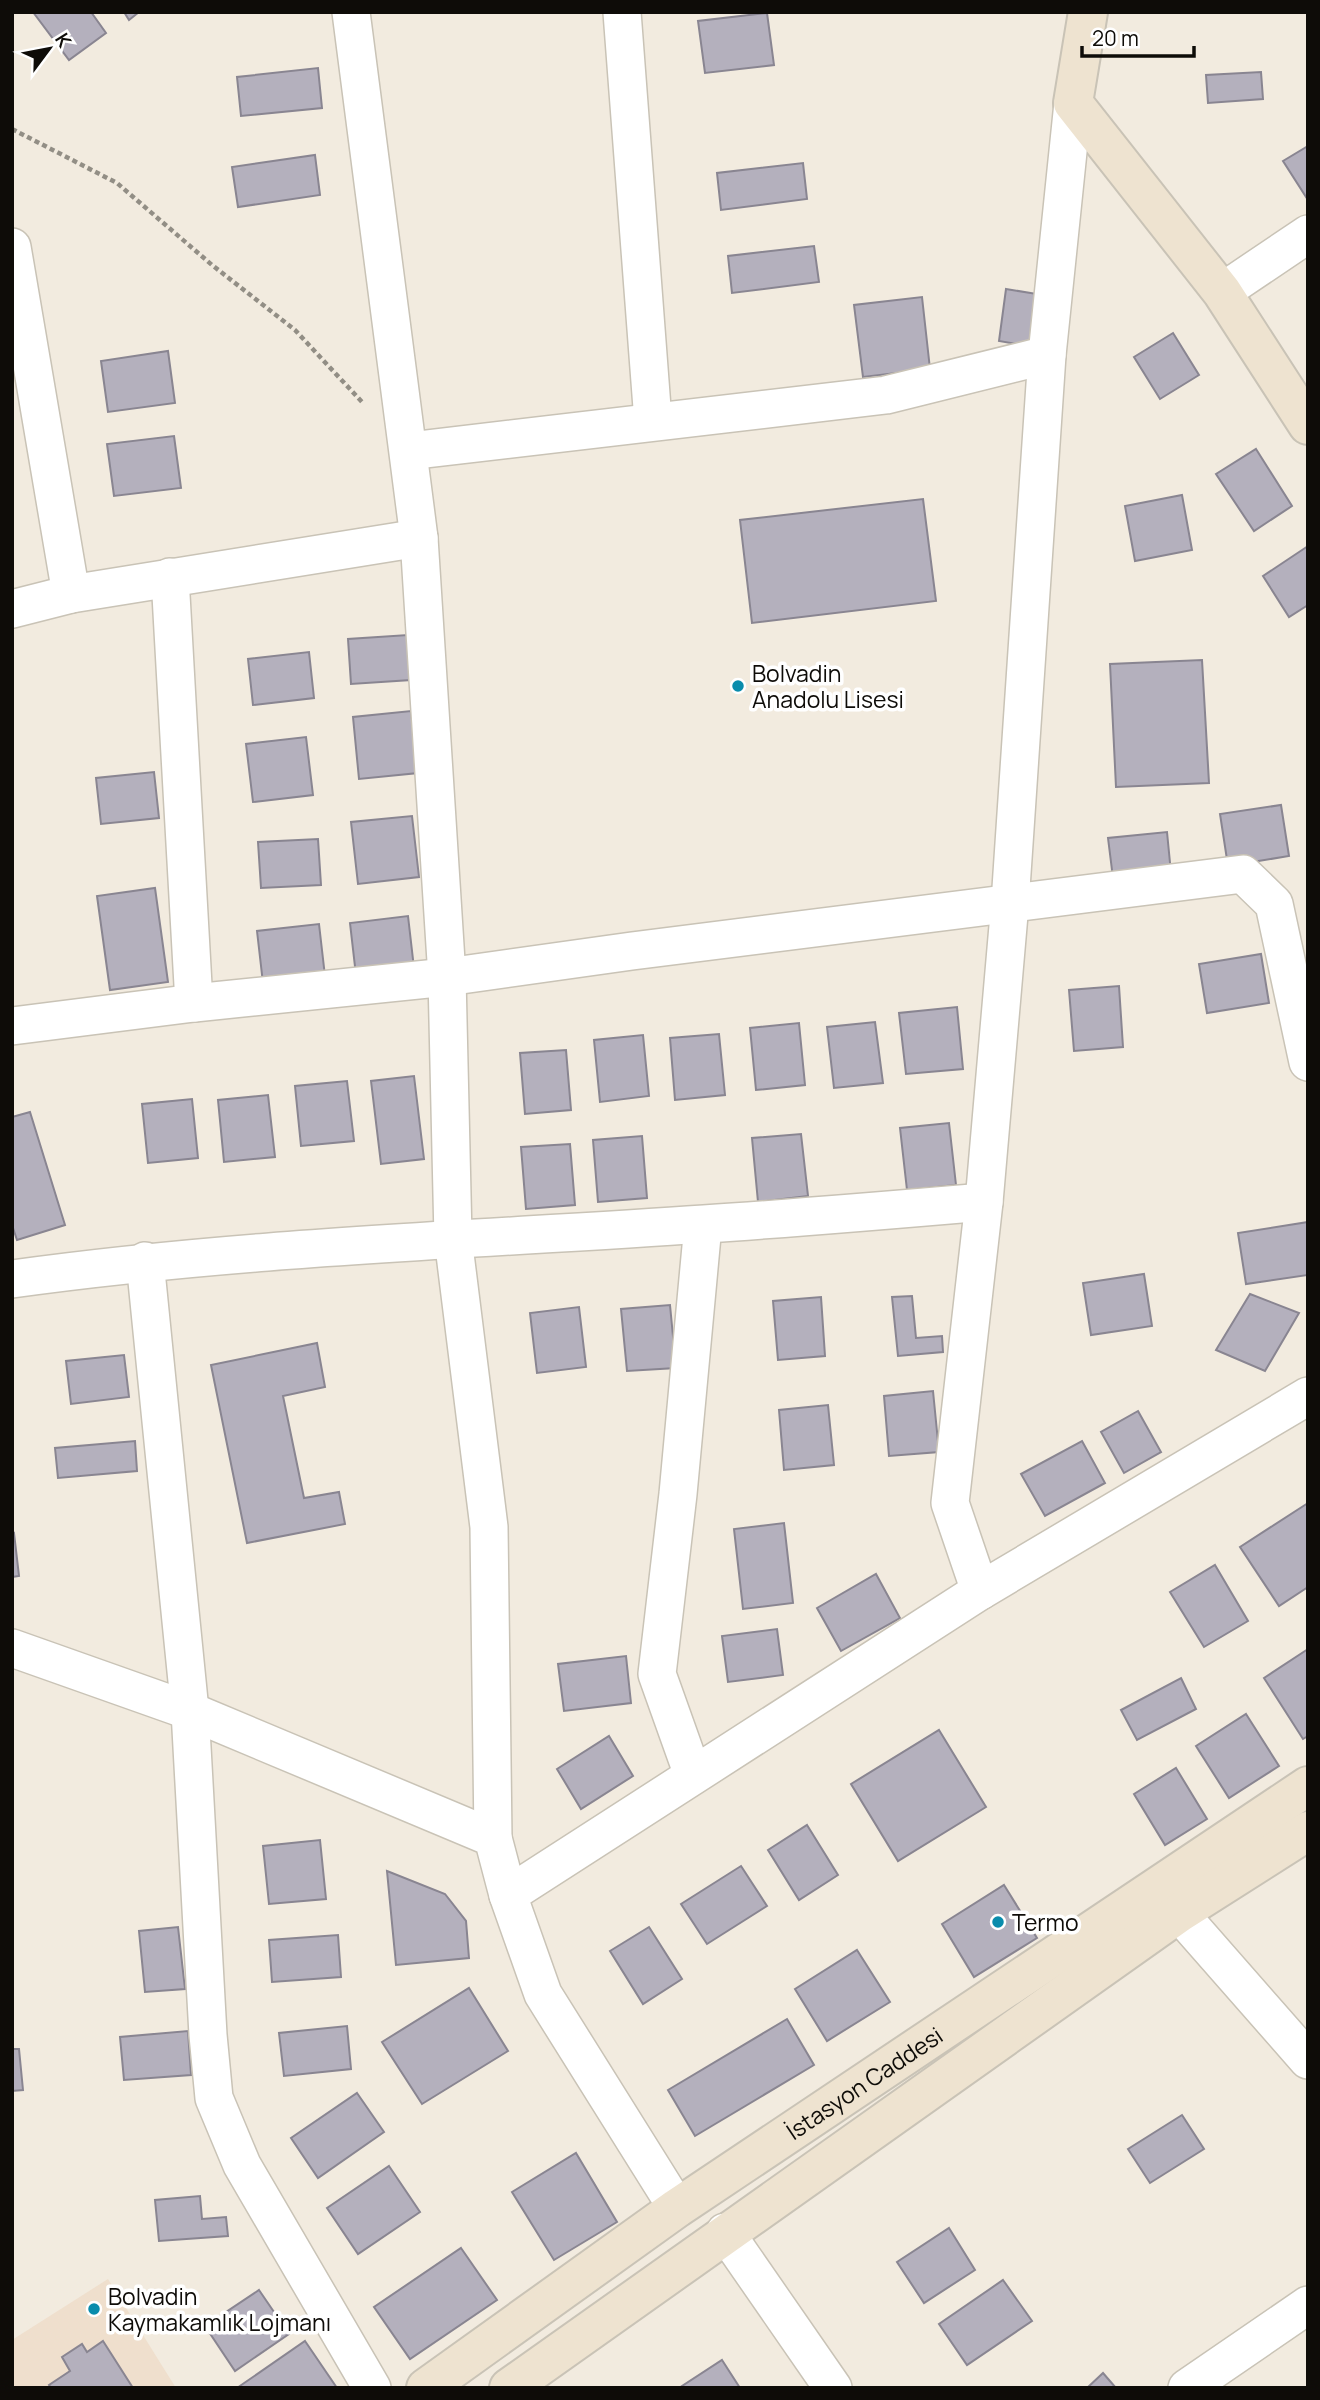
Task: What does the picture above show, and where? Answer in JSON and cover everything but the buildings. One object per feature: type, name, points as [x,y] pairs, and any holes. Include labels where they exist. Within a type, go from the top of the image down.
[{"type":"main road","points":[[1088,12],[1073,103],[1222,292],[1308,425]]},
{"type":"main road","name":"İstasyon Caddesi","points":[[426,2388],[677,2208],[1308,1786]]},
{"type":"main road","points":[[509,2388],[725,2232],[1179,1913],[1308,1831]]},
{"type":"street","points":[[351,12],[419,538],[447,977],[453,1238],[489,1527],[494,1838],[508,1895],[543,1994],[677,2208]]},
{"type":"street","points":[[622,12],[653,421]]},
{"type":"street","points":[[980,1591],[950,1503],[984,1202],[1010,903],[1047,355],[1073,103]]},
{"type":"street","points":[[1222,292],[1308,234]]},
{"type":"street","points":[[12,247],[71,594]]},
{"type":"street","points":[[409,452],[886,394],[1047,355]]},
{"type":"street","points":[[12,609],[71,594],[419,538]]},
{"type":"street","points":[[170,577],[194,1003]]},
{"type":"street","points":[[12,1026],[194,1003],[447,977],[1243,874],[1274,904],[1308,1062]]},
{"type":"street","points":[[12,1279],[145,1261],[453,1238],[703,1224],[984,1202]]},
{"type":"street","points":[[693,1775],[657,1674],[678,1494],[703,1224]]},
{"type":"street","points":[[145,1261],[190,1711],[207,2021],[214,2098],[242,2165],[372,2388]]},
{"type":"street","points":[[508,1895],[980,1591],[1308,1396]]},
{"type":"street","points":[[12,1648],[190,1711],[494,1838]]},
{"type":"street","points":[[1179,1913],[1308,2060]]},
{"type":"street","points":[[725,2232],[833,2388]]},
{"type":"street","points":[[1187,2388],[1308,2305]]},
{"type":"path","points":[[12,129],[117,183],[212,265],[295,330],[409,452]]},
{"type":"shaded area","name":"Bolvadin Kaymakamlık Lojmanı","points":[[108,2279],[176,2388],[12,2388],[12,2340]]},
{"type":"place","name":"Bolvadin Anadolu Lisesi","points":[[738,686]]},
{"type":"place","name":"Termo","points":[[998,1922]]},
{"type":"place","name":"Bolvadin Kaymakamlık Lojmanı","points":[[94,2309]]}]
